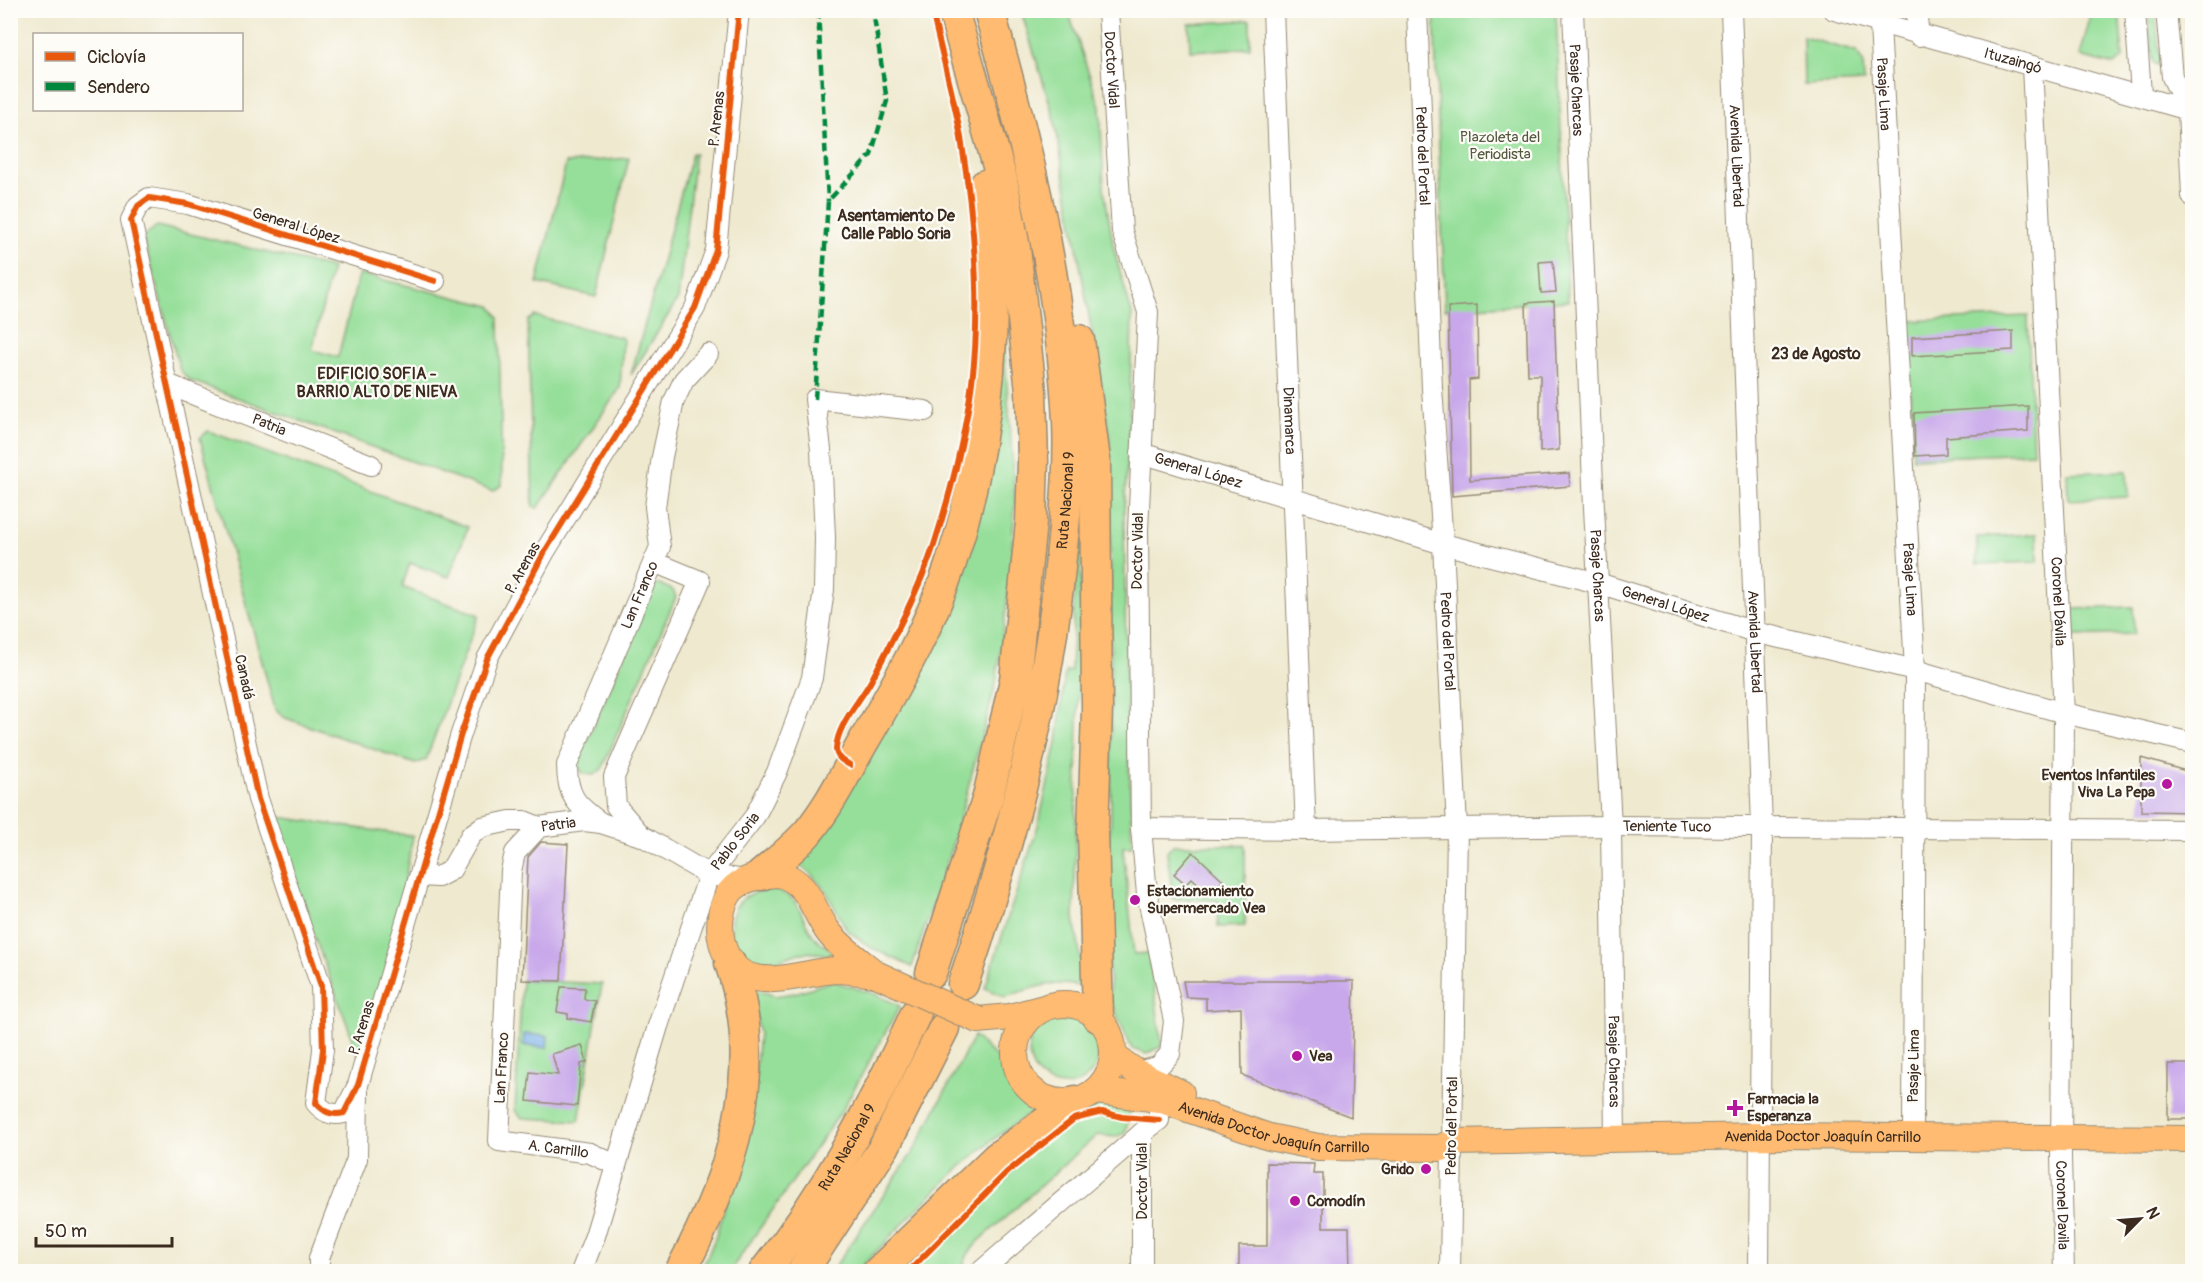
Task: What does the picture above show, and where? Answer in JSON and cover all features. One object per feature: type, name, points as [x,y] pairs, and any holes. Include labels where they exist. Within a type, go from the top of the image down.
[{"type":"highway","name":"Ruta Nacional 9","points":[[963,984],[1017,813],[1034,741],[1054,630],[1068,478],[1068,423],[1055,303],[1044,230],[1013,98],[988,10]]},
{"type":"highway","points":[[753,877],[792,849],[822,813],[908,662],[950,564],[975,471],[989,364],[991,243],[985,187],[955,15]]},
{"type":"highway","points":[[931,973],[988,796],[1013,691],[1031,522],[1033,462],[1031,391],[1015,248],[1002,180],[955,15]]},
{"type":"highway","points":[[1013,98],[1043,172],[1068,268],[1095,460],[1097,709],[1093,832],[1098,1017]]},
{"type":"highway","points":[[680,1272],[698,1239],[741,1121],[746,1077],[745,1031],[736,979],[725,949]]},
{"type":"highway","name":"Ruta Nacional 9","points":[[764,1272],[785,1245],[864,1119],[888,1075],[916,1014]]},
{"type":"highway","name":"Ruta Nacional 9","points":[[802,1272],[884,1147],[944,1028]]},
{"type":"highway","points":[[878,1272],[996,1158],[1086,1096]]},
{"type":"main road","points":[[876,974],[838,970],[768,979],[745,974],[725,949],[725,903],[731,891],[753,877],[780,874],[793,878],[814,903],[827,930],[876,974],[978,1020],[1016,1059]]},
{"type":"main road","points":[[978,1020],[1010,1017],[1056,1004],[1071,1004],[1085,1008],[1098,1017],[1112,1041],[1113,1056],[1108,1075],[1086,1096],[1062,1102],[1036,1093],[1026,1084],[1016,1059],[1016,1044],[1021,1030],[1030,1017],[1042,1009]]},
{"type":"main road","name":"Avenida Doctor Joaquín Carrillo","points":[[1113,1056],[1136,1072],[1168,1089],[1282,1127],[1311,1134],[1440,1136],[1452,1142]]},
{"type":"main road","name":"Avenida Doctor Joaquín Carrillo","points":[[1086,1096],[1159,1099],[1269,1137],[1318,1148],[1441,1148],[1452,1142],[1760,1136],[1913,1135],[2193,1139]]},
{"type":"street","name":"P. Arenas","points":[[358,1085],[461,734],[487,659],[544,553],[695,308],[708,278],[716,250],[739,10]]},
{"type":"street","name":"Doctor Vidal","points":[[1108,10],[1122,231],[1149,312],[1141,453],[1138,600],[1141,828],[1147,894],[1174,1021],[1170,1054],[1158,1067],[1136,1072]]},
{"type":"street","name":"Dinamarca","points":[[1273,10],[1306,830]]},
{"type":"street","name":"Pedro del Portal","points":[[1417,10],[1432,388],[1443,544],[1457,828],[1450,1272]]},
{"type":"street","name":"Pasaje Charcas","points":[[1573,10],[1611,826],[1615,1138]]},
{"type":"street","name":"Avenida Libertad","points":[[1731,10],[1762,826],[1759,1272]]},
{"type":"street","name":"Ituzaingó","points":[[1833,10],[1919,36],[2141,94],[2190,110]]},
{"type":"street","points":[[1916,10],[1919,36]]},
{"type":"street","points":[[2135,10],[2141,94]]},
{"type":"street","points":[[2166,10],[2172,77],[2190,110],[2193,196]]},
{"type":"street","name":"Pasaje Lima","points":[[1880,25],[1915,670],[1913,1135]]},
{"type":"street","name":"Coronel Dávila","points":[[2032,66],[2064,712],[2061,1137]]},
{"type":"street","name":"General López","points":[[149,198],[188,204],[435,281]]},
{"type":"street","name":"Canadá","points":[[149,198],[138,206],[131,219],[167,384],[258,798],[321,986],[323,1050],[316,1102],[327,1113],[344,1113],[358,1085]]},
{"type":"street","name":"Lan Franco","points":[[601,823],[577,803],[567,785],[567,765],[660,547],[655,507],[662,457],[674,402],[684,380],[708,354]]},
{"type":"street","name":"Patria","points":[[167,384],[371,465]]},
{"type":"street","name":"Pablo Soria","points":[[581,1272],[595,1236],[709,875],[755,816],[777,772],[812,678],[824,589],[825,537],[821,450],[815,399],[925,411]]},
{"type":"street","name":"General López","points":[[1141,453],[1443,544],[1598,583],[1755,632],[1915,670],[2064,712],[2193,743]]},
{"type":"street","points":[[644,837],[634,830],[615,806],[614,777],[700,581],[654,562]]},
{"type":"street","name":"Patria","points":[[421,876],[438,877],[452,870],[471,835],[482,827],[510,821],[524,821],[539,827],[584,821],[601,823],[644,837],[709,875]]},
{"type":"street","name":"Teniente Tuco","points":[[1141,828],[1306,830],[1762,826],[2193,830]]},
{"type":"street","name":"Lan Franco","points":[[499,1141],[511,872],[515,853],[539,827]]},
{"type":"street","points":[[725,949],[710,896],[709,875],[753,877]]},
{"type":"street","points":[[319,1272],[319,1258],[357,1159],[358,1085]]},
{"type":"street","name":"Doctor Vidal","points":[[1142,1272],[1142,1133],[1159,1120],[1159,1099]]},
{"type":"street","points":[[980,1272],[1142,1133]]},
{"type":"street","name":"Coronel Davila","points":[[2061,1137],[2064,1272]]},
{"type":"street","name":"A. Carrillo","points":[[499,1141],[590,1154],[616,1165]]},
{"type":"green space","points":[[1021,11],[1068,11],[1100,107],[1104,188],[1114,250],[1132,314],[1129,438],[1124,511],[1126,671],[1132,847],[1123,847],[1134,954],[1149,953],[1162,1046],[1147,1054],[1132,1049],[1110,999],[1106,853],[1111,822],[1110,435],[1054,117]]},
{"type":"green space","name":"Plazoleta del Periodista","points":[[1434,11],[1556,11],[1568,301],[1445,309]]},
{"type":"green space","points":[[2092,11],[2119,11],[2123,58],[2114,65],[2080,56]]},
{"type":"green space","points":[[2148,11],[2155,11],[2160,61],[2157,65],[2153,62]]},
{"type":"green space","points":[[1250,20],[1250,48],[1190,51],[1189,24]]},
{"type":"green space","points":[[1803,37],[1856,52],[1863,62],[1864,82],[1804,85]]},
{"type":"green space","points":[[692,153],[695,153],[678,299],[631,375]]},
{"type":"green space","points":[[629,158],[596,297],[537,283],[566,163]]},
{"type":"green space","points":[[157,226],[332,268],[312,350],[338,357],[359,274],[491,306],[499,317],[502,485],[492,491],[189,380],[180,370],[143,237]]},
{"type":"green space","points":[[535,316],[623,338],[620,388],[538,508],[533,507],[528,321]]},
{"type":"green space","points":[[2028,316],[2033,453],[1913,458],[1907,321]]},
{"type":"green space","points":[[1003,328],[1015,500],[1010,580],[996,683],[955,836],[912,967],[870,947],[847,930],[825,890],[809,872],[791,860],[918,661]]},
{"type":"green space","points":[[208,431],[468,527],[449,577],[410,563],[402,587],[479,615],[426,760],[415,764],[283,717],[275,709],[200,438]]},
{"type":"green space","points":[[2127,471],[2128,497],[2068,500],[2067,473]]},
{"type":"green space","points":[[1076,503],[1082,513],[1074,917],[1085,987],[1063,984],[1045,985],[1005,997],[985,988],[1038,826],[1057,743],[1065,672],[1071,671],[1076,568]]},
{"type":"green space","points":[[2037,534],[2038,562],[1977,564],[1977,537]]},
{"type":"green space","points":[[659,584],[673,590],[676,597],[602,769],[594,775],[584,774],[578,767],[580,757],[653,588]]},
{"type":"green space","points":[[2133,607],[2134,634],[2074,636],[2073,609]]},
{"type":"green space","points":[[271,816],[413,836],[368,1080],[270,818]]},
{"type":"green space","points":[[1173,845],[1245,845],[1245,926],[1218,927],[1217,900],[1173,899],[1167,852]]},
{"type":"green space","points":[[773,889],[794,901],[815,938],[843,958],[806,953],[758,962],[744,955],[733,941],[731,923],[733,914],[746,897]]},
{"type":"green space","points":[[522,980],[602,984],[579,1121],[522,1118],[515,1110]]},
{"type":"green space","points":[[832,981],[875,994],[900,1006],[841,1112],[730,1271],[701,1272],[716,1236],[753,1096],[759,1033],[752,988],[775,996],[795,993]]},
{"type":"green space","points":[[1071,1016],[1084,1022],[1093,1031],[1097,1037],[1099,1051],[1097,1065],[1089,1076],[1078,1084],[1057,1086],[1039,1076],[1031,1065],[1029,1044],[1039,1026],[1050,1018]]},
{"type":"green space","points":[[974,1036],[1001,1062],[1014,1090],[1035,1111],[986,1145],[963,1165],[857,1271],[832,1271],[915,1149]]},
{"type":"green space","points":[[1103,1103],[1125,1107],[1130,1114],[1125,1133],[1115,1137],[1097,1135],[977,1243],[968,1254],[961,1271],[908,1272],[1004,1166],[1075,1113]]},
{"type":"water","points":[[524,1034],[548,1036],[547,1048],[523,1045]]},
{"type":"building","points":[[1553,261],[1556,292],[1541,293],[1539,262]]},
{"type":"building","points":[[1554,301],[1559,450],[1540,452],[1540,375],[1528,375],[1526,303]]},
{"type":"building","points":[[1477,305],[1478,379],[1469,380],[1470,480],[1569,473],[1570,486],[1452,496],[1448,307]]},
{"type":"building","points":[[2013,331],[2013,350],[1912,356],[1912,337]]},
{"type":"building","points":[[2028,406],[2028,431],[1946,437],[1946,454],[1915,456],[1914,413]]},
{"type":"building","name":"Eventos Infantiles Viva La Pepa","points":[[2141,758],[2193,773],[2193,812],[2141,811]]},
{"type":"building","points":[[541,842],[568,844],[561,981],[522,980],[528,857]]},
{"type":"building","points":[[1193,852],[1223,880],[1210,895],[1192,878],[1186,884],[1174,874]]},
{"type":"building","name":"Vea","points":[[1183,981],[1354,981],[1351,1117],[1242,1075],[1241,1008],[1206,1010],[1206,998],[1186,997]]},
{"type":"building","points":[[561,987],[585,988],[584,999],[595,1001],[591,1022],[568,1018],[568,1014],[557,1012]]},
{"type":"building","points":[[582,1045],[587,1062],[581,1064],[577,1106],[527,1101],[530,1072],[558,1075],[552,1054]]},
{"type":"building","points":[[2168,1064],[2193,1064],[2193,1119],[2168,1119]]},
{"type":"building","name":"Comodín","points":[[1267,1163],[1314,1164],[1313,1174],[1323,1174],[1323,1227],[1349,1227],[1350,1272],[1239,1272],[1239,1246],[1267,1246]]},
{"type":"marked path","points":[[818,10],[828,201]]},
{"type":"marked path","points":[[815,399],[828,201],[871,155],[887,101],[873,10]]},
{"type":"cycle path","points":[[435,281],[188,204],[149,198],[138,206],[131,220],[258,799],[321,986],[323,1050],[316,1103],[332,1114],[344,1113],[358,1085],[461,734],[487,659],[544,553],[695,308],[716,250],[739,10]]},
{"type":"cycle path","points":[[850,765],[837,754],[837,740],[888,648],[928,562],[957,464],[972,382],[976,291],[970,199],[958,122],[932,10]]},
{"type":"cycle path","points":[[908,1272],[1007,1172],[1074,1119],[1102,1112],[1122,1117],[1159,1120]]},
{"type":"place","name":"Eventos Infantiles Viva La Pepa","points":[[2167,784]]},
{"type":"place","name":"Estacionamiento Supermercado Vea","points":[[1135,900]]},
{"type":"place","name":"Vea","points":[[1297,1056]]},
{"type":"place","name":"Farmacia la Esperanza","points":[[1735,1108]]},
{"type":"place","name":"Grido","points":[[1426,1169]]},
{"type":"place","name":"Comodín","points":[[1295,1201]]},
{"type":"district","name":"Asentamiento De Calle Pablo Soria","points":[[896,225]]},
{"type":"district","name":"23 de Agosto","points":[[1816,354]]},
{"type":"district","name":"EDIFICIO SOFIA - BARRIO ALTO DE NIEVA","points":[[377,383]]}]
